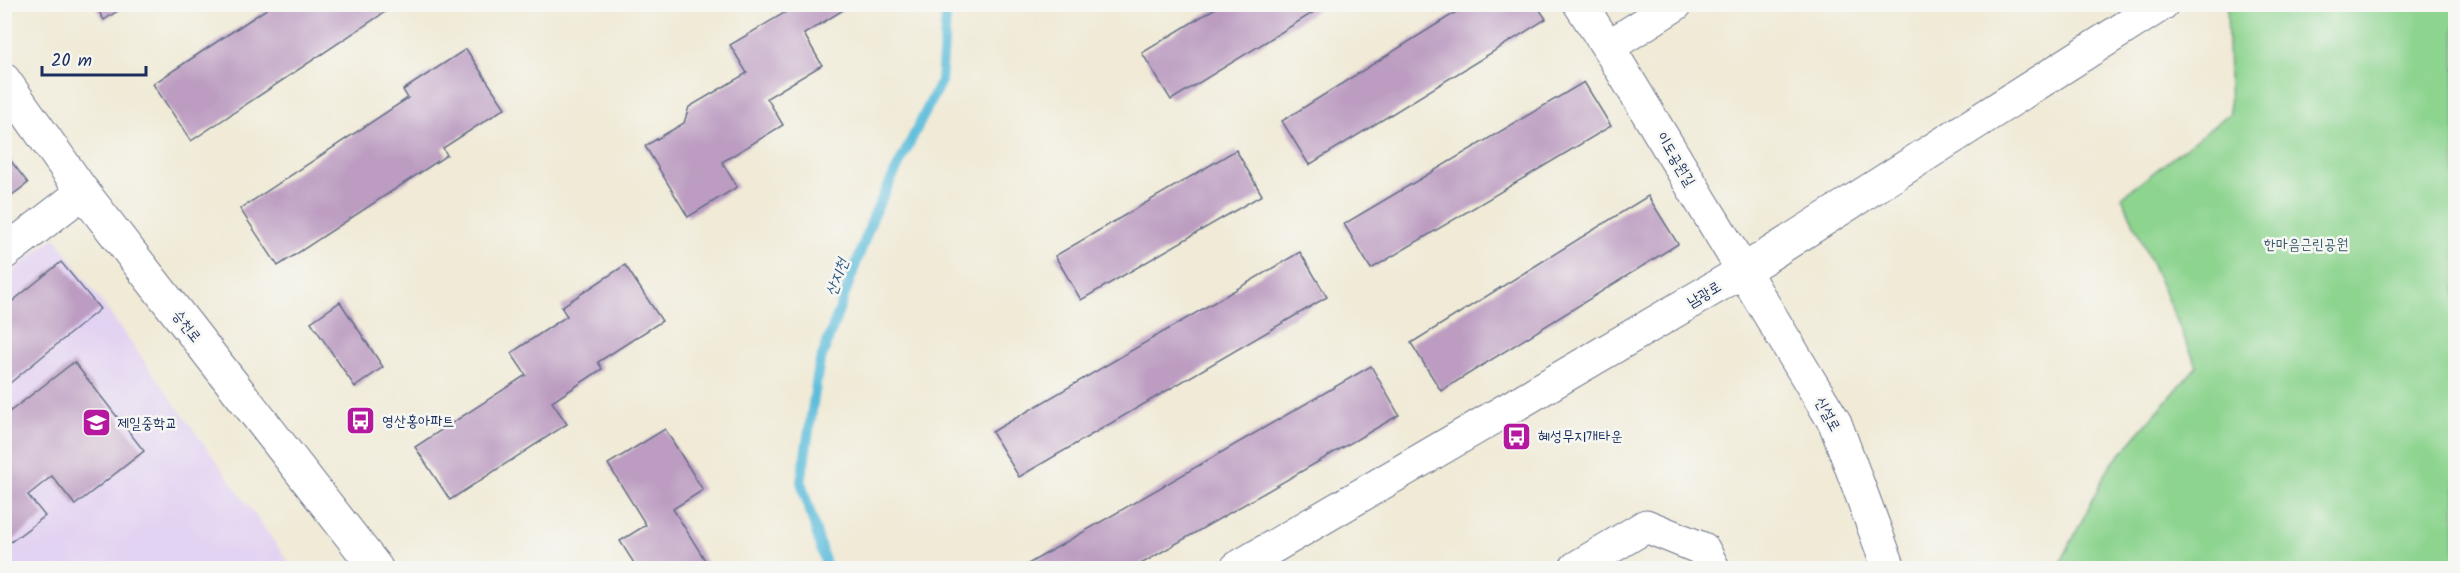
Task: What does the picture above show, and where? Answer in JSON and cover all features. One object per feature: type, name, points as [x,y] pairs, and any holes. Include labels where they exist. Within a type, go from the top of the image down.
[{"type":"main road","name":"이도공원길","points":[[1580,4],[1743,271]]},
{"type":"main road","points":[[1608,48],[1676,4]]},
{"type":"main road","name":"남광로","points":[[1237,568],[1743,271],[2162,4]]},
{"type":"main road","name":"승천로","points":[[4,80],[83,192],[376,568]]},
{"type":"main road","points":[[4,253],[83,192]]},
{"type":"main road","name":"신설로","points":[[1743,271],[1835,423],[1889,568]]},
{"type":"main road","points":[[1576,568],[1646,526],[1703,549],[1713,568]]},
{"type":"shaded area","name":"제일중학교","points":[[55,237],[293,568],[5,568],[5,277]]},
{"type":"green space","name":"한마음근린공원","points":[[2229,4],[2455,5],[2455,568],[2058,568],[2109,467],[2197,366],[2122,197],[2230,113],[2227,6]]},
{"type":"building","points":[[94,4],[128,4],[104,20]]},
{"type":"building","points":[[274,4],[397,4],[191,141],[153,84]]},
{"type":"building","points":[[788,4],[853,4],[804,34],[822,65],[767,98],[783,125],[722,162],[737,187],[688,217],[645,146],[684,123],[689,107],[747,73],[730,45],[791,9]]},
{"type":"building","points":[[1222,4],[1327,4],[1171,100],[1142,53]]},
{"type":"building","points":[[1469,4],[1536,4],[1546,19],[1309,165],[1282,121]]},
{"type":"building","points":[[466,49],[505,108],[443,148],[447,155],[278,266],[240,209],[408,98],[403,90]]},
{"type":"building","points":[[1584,82],[1611,126],[1371,269],[1344,224]]},
{"type":"building","points":[[1236,150],[1262,195],[1081,300],[1055,256]]},
{"type":"building","points":[[4,152],[28,183],[4,201]]},
{"type":"building","points":[[1648,196],[1678,244],[1441,391],[1411,343]]},
{"type":"building","points":[[1300,252],[1327,297],[1019,477],[992,432]]},
{"type":"building","points":[[61,262],[100,309],[4,388],[4,308]]},
{"type":"building","points":[[625,265],[662,321],[598,362],[602,369],[552,402],[567,424],[450,500],[415,447],[526,375],[511,353],[567,316],[561,307]]},
{"type":"building","points":[[340,302],[383,367],[355,387],[311,322]]},
{"type":"building","points":[[74,362],[144,451],[75,505],[52,476],[28,495],[45,516],[4,547],[4,416]]},
{"type":"building","points":[[1371,366],[1399,415],[1134,568],[1021,568]]},
{"type":"building","points":[[665,429],[703,490],[673,509],[710,568],[637,568],[620,541],[646,525],[608,464]]},
{"type":"waterway","name":"산지천","points":[[827,568],[801,482],[819,365],[875,212],[941,81],[947,4]]},
{"type":"place","name":"영산홍아파트","points":[[361,421]]},
{"type":"place","name":"제일중학교","points":[[96,423]]},
{"type":"place","name":"혜성무지개타운","points":[[1517,436]]}]
